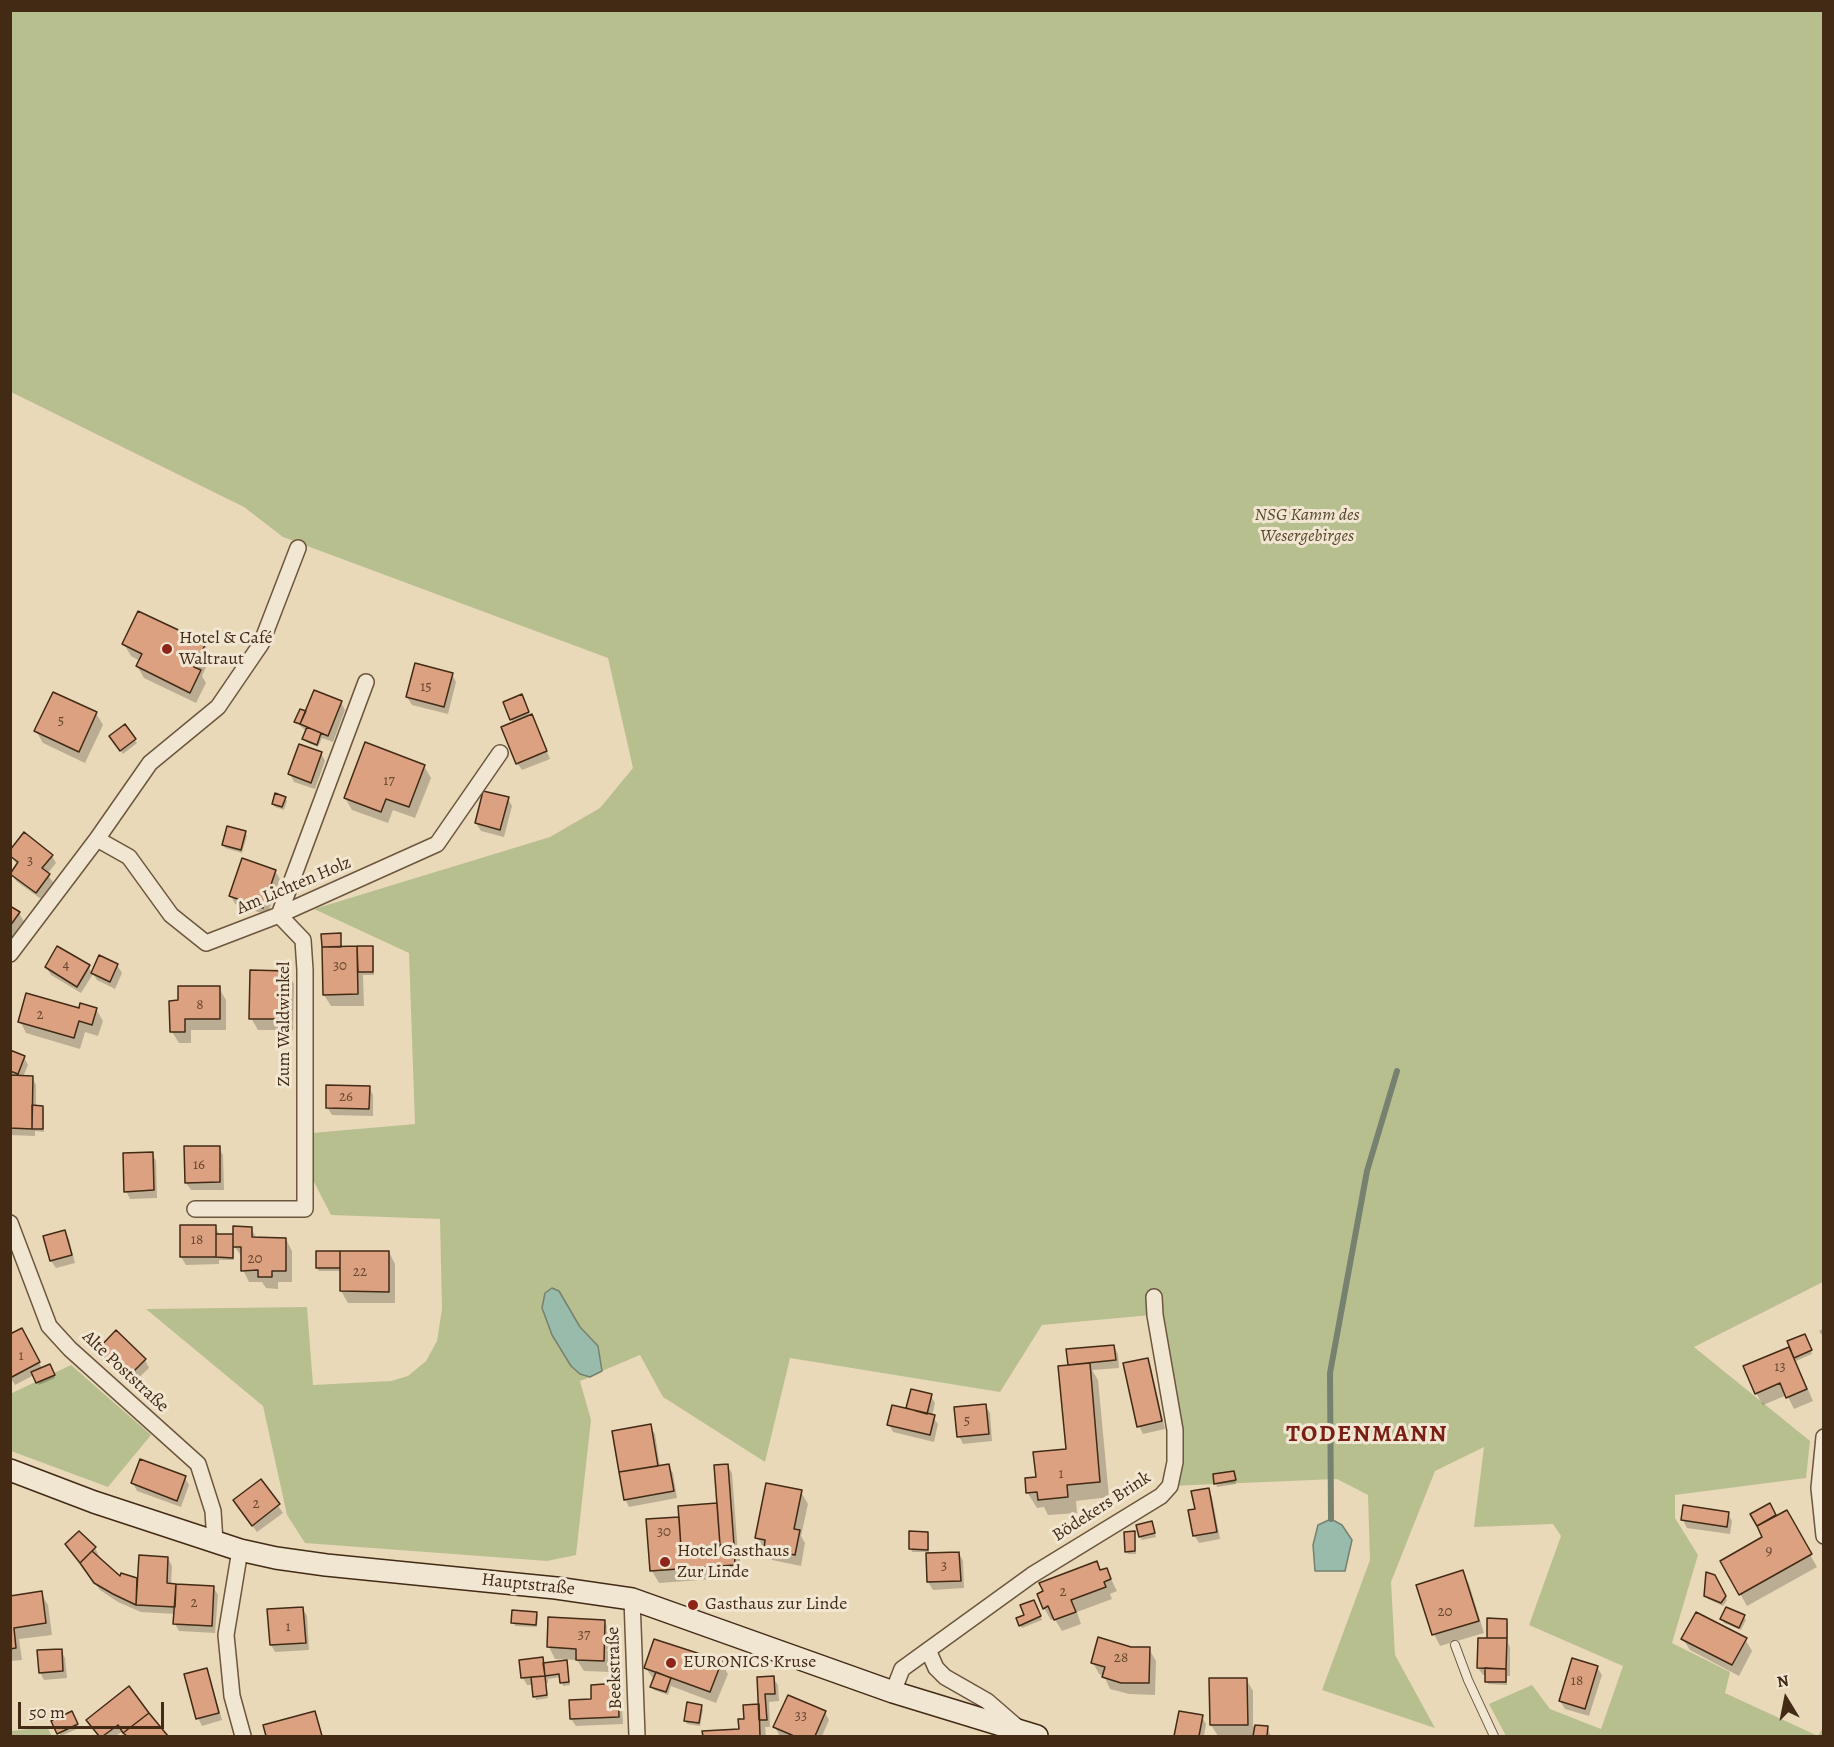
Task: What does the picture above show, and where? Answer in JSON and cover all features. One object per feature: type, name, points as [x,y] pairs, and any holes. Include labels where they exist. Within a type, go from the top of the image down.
[{"type":"main road","name":"Hauptstraße","points":[[10,1470],[94,1502],[240,1550],[326,1565],[556,1588],[632,1599],[893,1692],[1031,1735]]},
{"type":"street","points":[[10,954],[97,839],[150,763],[218,707],[261,644],[298,548]]},
{"type":"street","points":[[279,915],[366,682]]},
{"type":"street","name":"Am Lichten Holz","points":[[97,839],[129,857],[171,915],[206,943],[279,915],[437,844],[500,753]]},
{"type":"street","name":"Zum Waldwinkel","points":[[195,1209],[305,1209],[303,940],[279,915]]},
{"type":"street","name":"Alte Poststraße","points":[[10,1223],[49,1326],[78,1357],[198,1464],[213,1510],[214,1542]]},
{"type":"street","name":"Bödekers Brink","points":[[893,1692],[902,1669],[1032,1575],[1161,1496],[1170,1486],[1175,1462],[1175,1430],[1155,1315],[1154,1297]]},
{"type":"street","points":[[1824,1437],[1819,1488],[1824,1536]]},
{"type":"street","points":[[240,1550],[226,1635],[232,1696],[243,1737]]},
{"type":"street","name":"Beekstraße","points":[[632,1599],[637,1737]]},
{"type":"street","points":[[928,1650],[936,1668],[945,1677],[987,1701],[1031,1735]]},
{"type":"lane","points":[[1455,1645],[1494,1737]]},
{"type":"green space","name":"NSG Kamm des Wesergebirges","points":[[10,11],[1823,11],[1823,1282],[1694,1347],[1810,1441],[1806,1478],[1675,1495],[1675,1518],[1698,1555],[1672,1643],[1730,1672],[1725,1693],[1818,1736],[1506,1736],[1489,1704],[1532,1685],[1550,1709],[1601,1729],[1623,1666],[1529,1625],[1561,1536],[1553,1524],[1474,1527],[1484,1447],[1435,1471],[1391,1582],[1395,1655],[1435,1728],[1322,1690],[1370,1560],[1368,1495],[1337,1479],[1170,1486],[1183,1455],[1162,1314],[1042,1325],[1000,1392],[790,1358],[765,1462],[663,1397],[640,1355],[602,1371],[598,1346],[580,1327],[559,1291],[552,1335],[571,1366],[580,1374],[590,1377],[580,1381],[591,1420],[576,1555],[547,1561],[305,1543],[287,1515],[263,1406],[146,1309],[307,1307],[313,1385],[391,1381],[408,1376],[426,1361],[437,1341],[442,1309],[440,1219],[331,1215],[313,1180],[312,1133],[415,1124],[409,953],[314,909],[550,837],[600,808],[633,768],[608,658],[283,537],[244,507],[11,392]]},
{"type":"green space","points":[[71,1365],[151,1435],[108,1487],[11,1451],[10,1394]]},
{"type":"green space","points":[[47,1727],[52,1736],[11,1736],[11,1731]]},
{"type":"shaded area","points":[[552,1288],[559,1291],[580,1327],[598,1346],[602,1371],[590,1377],[580,1374],[571,1366],[552,1335],[542,1308],[545,1293]]},
{"type":"shaded area","points":[[1331,1519],[1342,1525],[1352,1540],[1345,1571],[1315,1571],[1313,1545],[1318,1525]]},
{"type":"building","name":"Hotel & Café Waltraut","points":[[138,611],[206,643],[194,667],[201,670],[190,693],[136,666],[142,654],[122,644]]},
{"type":"building","points":[[415,663],[453,673],[444,707],[406,697]]},
{"type":"building","points":[[314,690],[342,701],[328,736],[300,724]]},
{"type":"building","points":[[53,692],[97,712],[79,752],[34,731]]},
{"type":"building","points":[[522,694],[529,712],[510,720],[503,702]]},
{"type":"building","points":[[300,709],[306,711],[300,724],[294,722]]},
{"type":"building","points":[[532,714],[547,751],[516,764],[501,727]]},
{"type":"building","points":[[125,724],[136,739],[120,751],[109,736]]},
{"type":"building","points":[[307,727],[321,733],[317,745],[302,739]]},
{"type":"building","points":[[365,742],[425,765],[409,807],[386,799],[381,812],[344,798]]},
{"type":"building","points":[[299,744],[322,752],[311,783],[288,774]]},
{"type":"building","points":[[483,791],[509,797],[500,830],[475,823]]},
{"type":"building","points":[[275,793],[286,797],[282,807],[272,804]]},
{"type":"building","points":[[227,826],[246,831],[241,850],[222,845]]},
{"type":"building","points":[[24,832],[53,855],[42,868],[50,874],[36,893],[10,874],[18,862],[10,856],[10,850]]},
{"type":"building","points":[[242,858],[276,870],[263,908],[229,896]]},
{"type":"building","points":[[10,906],[20,912],[10,926]]},
{"type":"building","points":[[341,933],[341,947],[322,947],[321,934]]},
{"type":"building","points":[[57,946],[90,965],[77,987],[45,967]]},
{"type":"building","points":[[357,946],[373,946],[373,972],[358,972]]},
{"type":"building","points":[[357,946],[358,994],[323,995],[322,947]]},
{"type":"building","points":[[99,955],[118,964],[110,982],[91,973]]},
{"type":"building","points":[[250,970],[288,971],[288,1019],[249,1019]]},
{"type":"building","points":[[178,986],[220,986],[220,1019],[185,1019],[185,1032],[170,1032],[169,1001],[178,1000]]},
{"type":"building","points":[[26,993],[79,1008],[80,1003],[97,1008],[92,1025],[79,1021],[74,1038],[18,1022]]},
{"type":"building","points":[[10,1050],[25,1056],[18,1074],[10,1071]]},
{"type":"building","points":[[10,1075],[33,1076],[32,1129],[10,1128]]},
{"type":"building","points":[[326,1085],[370,1086],[369,1109],[326,1108]]},
{"type":"building","points":[[32,1105],[43,1106],[43,1129],[32,1129]]},
{"type":"building","points":[[184,1146],[220,1146],[220,1182],[185,1183]]},
{"type":"building","points":[[153,1152],[154,1190],[124,1192],[123,1153]]},
{"type":"building","points":[[180,1225],[216,1225],[216,1257],[180,1257]]},
{"type":"building","points":[[233,1226],[252,1227],[252,1237],[286,1238],[286,1271],[272,1271],[272,1277],[258,1277],[258,1270],[241,1271],[241,1247],[233,1247]]},
{"type":"building","points":[[65,1230],[72,1255],[50,1261],[43,1236]]},
{"type":"building","points":[[216,1234],[233,1234],[233,1258],[216,1257]]},
{"type":"building","points":[[316,1251],[340,1251],[340,1268],[316,1268]]},
{"type":"building","points":[[340,1251],[389,1251],[389,1292],[340,1291]]},
{"type":"building","points":[[22,1328],[40,1362],[10,1378],[10,1334]]},
{"type":"building","points":[[116,1330],[146,1359],[126,1379],[97,1350]]},
{"type":"building","points":[[1805,1334],[1812,1350],[1794,1358],[1787,1341]]},
{"type":"building","points":[[1114,1345],[1116,1360],[1068,1365],[1066,1349]]},
{"type":"building","points":[[1789,1347],[1807,1389],[1786,1398],[1780,1383],[1755,1394],[1743,1366]]},
{"type":"building","points":[[1148,1358],[1162,1421],[1137,1427],[1123,1363]]},
{"type":"building","points":[[1090,1363],[1100,1482],[1067,1485],[1068,1497],[1038,1500],[1037,1492],[1026,1493],[1025,1478],[1036,1477],[1033,1452],[1066,1449],[1058,1366]]},
{"type":"building","points":[[50,1364],[55,1375],[36,1383],[31,1372]]},
{"type":"building","points":[[911,1389],[932,1394],[927,1414],[906,1408]]},
{"type":"building","points":[[986,1404],[989,1434],[957,1437],[954,1407]]},
{"type":"building","points":[[892,1405],[935,1415],[930,1435],[887,1425]]},
{"type":"building","points":[[651,1424],[658,1466],[619,1472],[612,1431]]},
{"type":"building","points":[[140,1459],[186,1476],[177,1501],[131,1483]]},
{"type":"building","points":[[669,1464],[674,1491],[624,1500],[619,1472]]},
{"type":"building","points":[[728,1464],[734,1545],[720,1545],[714,1465]]},
{"type":"building","points":[[1234,1471],[1236,1480],[1214,1484],[1213,1474]]},
{"type":"building","points":[[261,1479],[280,1504],[252,1526],[233,1500]]},
{"type":"building","points":[[766,1483],[802,1490],[794,1529],[800,1530],[795,1555],[764,1549],[765,1540],[755,1538]]},
{"type":"building","points":[[1209,1488],[1217,1532],[1193,1536],[1188,1510],[1195,1509],[1191,1491]]},
{"type":"building","points":[[717,1503],[720,1545],[681,1548],[678,1506]]},
{"type":"building","points":[[1770,1503],[1776,1515],[1757,1526],[1750,1514]]},
{"type":"building","points":[[1683,1505],[1729,1512],[1727,1527],[1681,1520]]},
{"type":"building","points":[[1787,1510],[1812,1554],[1739,1595],[1720,1561],[1762,1537],[1757,1526]]},
{"type":"building","points":[[679,1517],[681,1548],[734,1545],[735,1565],[650,1571],[646,1519]]},
{"type":"building","points":[[1152,1521],[1155,1533],[1139,1537],[1136,1525]]},
{"type":"building","points":[[79,1531],[96,1547],[80,1563],[65,1544]]},
{"type":"building","points":[[909,1531],[928,1532],[928,1550],[909,1549]]},
{"type":"building","points":[[1135,1531],[1135,1551],[1125,1552],[1124,1532]]},
{"type":"building","points":[[92,1551],[120,1576],[121,1573],[137,1578],[136,1605],[94,1583],[80,1563]]},
{"type":"building","points":[[959,1552],[961,1581],[927,1582],[926,1553]]},
{"type":"building","points":[[139,1555],[168,1557],[167,1583],[176,1584],[175,1607],[136,1605]]},
{"type":"building","points":[[1097,1561],[1100,1570],[1107,1568],[1111,1579],[1104,1582],[1106,1587],[1071,1600],[1076,1612],[1054,1620],[1048,1606],[1043,1609],[1037,1594],[1043,1591],[1039,1583]]},
{"type":"building","points":[[1463,1570],[1479,1621],[1432,1635],[1416,1585]]},
{"type":"building","points":[[1706,1572],[1715,1575],[1726,1596],[1721,1603],[1704,1596]]},
{"type":"building","points":[[176,1584],[214,1586],[212,1626],[173,1624]]},
{"type":"building","points":[[42,1591],[46,1623],[14,1628],[16,1648],[10,1649],[10,1596]]},
{"type":"building","points":[[1034,1600],[1041,1616],[1019,1626],[1016,1618],[1024,1615],[1020,1605]]},
{"type":"building","points":[[303,1607],[306,1643],[270,1645],[267,1609]]},
{"type":"building","points":[[1726,1607],[1745,1615],[1739,1628],[1720,1619]]},
{"type":"building","points":[[512,1610],[537,1612],[536,1625],[511,1623]]},
{"type":"building","points":[[1696,1612],[1747,1638],[1732,1665],[1681,1639]]},
{"type":"building","points":[[548,1617],[605,1620],[604,1661],[576,1660],[576,1649],[547,1647]]},
{"type":"building","points":[[1487,1618],[1507,1619],[1507,1638],[1487,1638]]},
{"type":"building","points":[[1098,1637],[1131,1647],[1150,1647],[1149,1683],[1121,1683],[1102,1677],[1105,1667],[1091,1663]]},
{"type":"building","points":[[1478,1638],[1507,1638],[1506,1669],[1477,1668]]},
{"type":"building","points":[[654,1639],[722,1661],[710,1692],[644,1668]]},
{"type":"building","points":[[62,1649],[63,1671],[39,1673],[37,1650]]},
{"type":"building","points":[[543,1657],[545,1676],[521,1678],[519,1660]]},
{"type":"building","points":[[1572,1658],[1598,1666],[1585,1709],[1559,1701]]},
{"type":"building","points":[[567,1660],[569,1682],[560,1683],[559,1674],[545,1676],[543,1663]]},
{"type":"building","points":[[207,1668],[219,1713],[196,1719],[184,1674]]},
{"type":"building","points":[[1485,1668],[1506,1669],[1506,1682],[1485,1682]]},
{"type":"building","points":[[656,1672],[671,1678],[666,1692],[650,1687]]},
{"type":"building","points":[[545,1676],[547,1695],[533,1697],[531,1677]]},
{"type":"building","points":[[774,1676],[775,1694],[765,1694],[767,1720],[759,1720],[757,1677]]},
{"type":"building","points":[[1209,1678],[1247,1678],[1248,1725],[1210,1725]]},
{"type":"building","points":[[618,1683],[619,1717],[570,1719],[569,1700],[591,1699],[591,1685]]},
{"type":"building","points":[[129,1686],[149,1713],[123,1733],[118,1725],[103,1736],[99,1736],[86,1720]]},
{"type":"building","points":[[788,1695],[826,1711],[815,1736],[794,1736],[773,1727]]},
{"type":"building","points":[[687,1702],[702,1705],[699,1723],[684,1721]]},
{"type":"building","points":[[759,1704],[760,1736],[703,1736],[702,1731],[739,1729],[738,1719],[744,1719],[743,1705]]},
{"type":"building","points":[[72,1711],[78,1724],[57,1734],[51,1721]]},
{"type":"building","points":[[315,1711],[322,1736],[266,1736],[263,1725]]},
{"type":"building","points":[[1179,1711],[1203,1715],[1199,1736],[1174,1736]]},
{"type":"building","points":[[149,1713],[168,1736],[127,1736],[123,1733]]},
{"type":"building","points":[[1255,1725],[1268,1726],[1267,1736],[1253,1736]]},
{"type":"waterway","points":[[1331,1519],[1330,1373],[1367,1171],[1397,1071]]},
{"type":"place","name":"Hotel & Café Waltraut","points":[[167,649]]},
{"type":"place","name":"Hotel Gasthaus Zur Linde","points":[[665,1562]]},
{"type":"place","name":"Gasthaus zur Linde","points":[[693,1605]]},
{"type":"place","name":"EURONICS Kruse","points":[[671,1663]]},
{"type":"district","name":"TODENMANN","points":[[1367,1435]]}]
